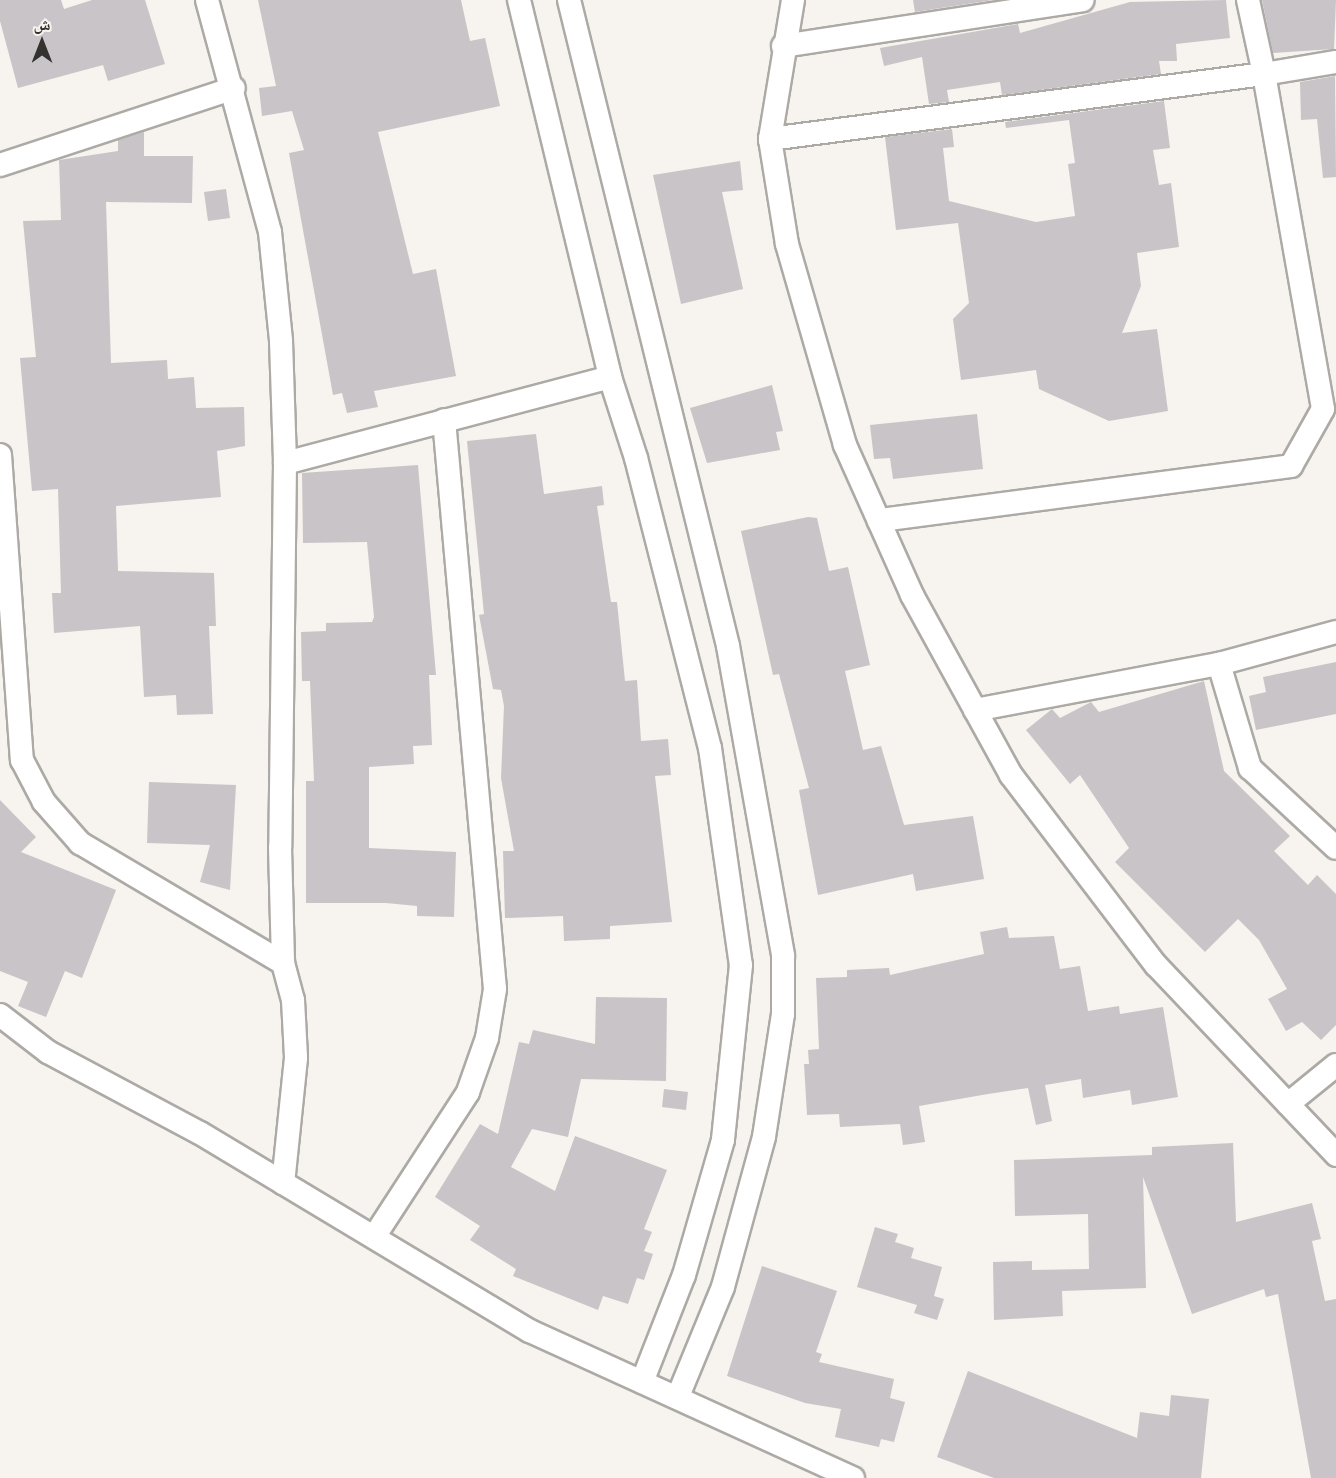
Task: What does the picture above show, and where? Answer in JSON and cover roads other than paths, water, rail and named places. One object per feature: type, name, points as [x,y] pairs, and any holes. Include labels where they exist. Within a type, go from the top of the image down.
[{"type":"street","points":[[207,0],[234,88],[270,232],[285,463],[283,963],[293,1000],[296,1058],[283,1183]]},
{"type":"street","points":[[519,0],[610,377],[636,458],[710,748],[741,964],[723,1140],[684,1275],[642,1382]]},
{"type":"street","points":[[569,0],[728,646],[783,956],[783,1014],[764,1137],[723,1287],[678,1396]]},
{"type":"street","points":[[794,0],[783,46],[770,139],[787,244],[846,445],[912,595],[1011,775],[1156,965],[1336,1155]]},
{"type":"street","points":[[783,46],[1082,0]]},
{"type":"street","points":[[879,520],[1291,466],[1323,410],[1264,74],[1248,0]]},
{"type":"street","points":[[770,139],[1264,74],[1336,62]]},
{"type":"street","points":[[0,165],[234,88]]},
{"type":"street","points":[[285,463],[610,377]]},
{"type":"street","points":[[374,1237],[468,1092],[487,1038],[495,989],[444,420]]},
{"type":"street","points":[[0,455],[21,760],[44,801],[80,843],[283,963]]},
{"type":"street","points":[[975,710],[1219,664],[1336,632]]},
{"type":"street","points":[[1219,664],[1250,768],[1336,847]]},
{"type":"street","points":[[0,1015],[48,1052],[283,1183],[530,1331],[678,1396],[853,1478]]},
{"type":"street","points":[[1288,1104],[1336,1065]]}]
